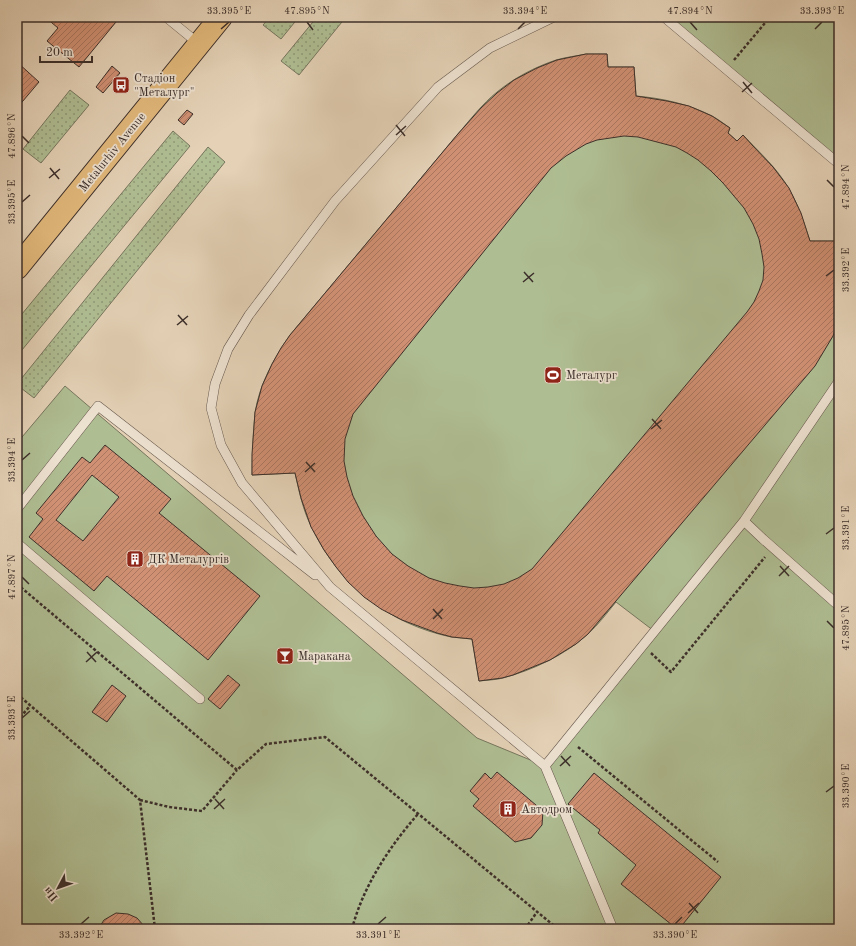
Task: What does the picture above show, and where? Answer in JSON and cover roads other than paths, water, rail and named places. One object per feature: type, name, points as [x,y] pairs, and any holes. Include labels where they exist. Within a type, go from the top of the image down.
[{"type":"main road","name":"Metalurhiv Avenue","points":[[17,268],[221,17]]},
{"type":"lane","points":[[166,17],[199,44]]},
{"type":"lane","points":[[330,587],[242,483],[221,445],[211,408],[215,384],[228,349],[249,315],[335,201],[438,87],[490,48],[554,17]]},
{"type":"lane","points":[[664,17],[839,164]]},
{"type":"lane","points":[[545,766],[744,521],[839,381]]},
{"type":"lane","points":[[17,510],[98,406],[330,587],[545,766],[613,929]]},
{"type":"lane","points":[[744,521],[839,606]]},
{"type":"lane","points":[[17,543],[200,700]]},
{"type":"place","name":"Стадіон \"Металург\"","points":[[121,85]]},
{"type":"place","name":"Металург","points":[[553,375]]},
{"type":"place","name":"ДК Металургів","points":[[135,559]]},
{"type":"place","name":"Маракана","points":[[285,656]]},
{"type":"place","name":"Автодром","points":[[508,809]]}]
